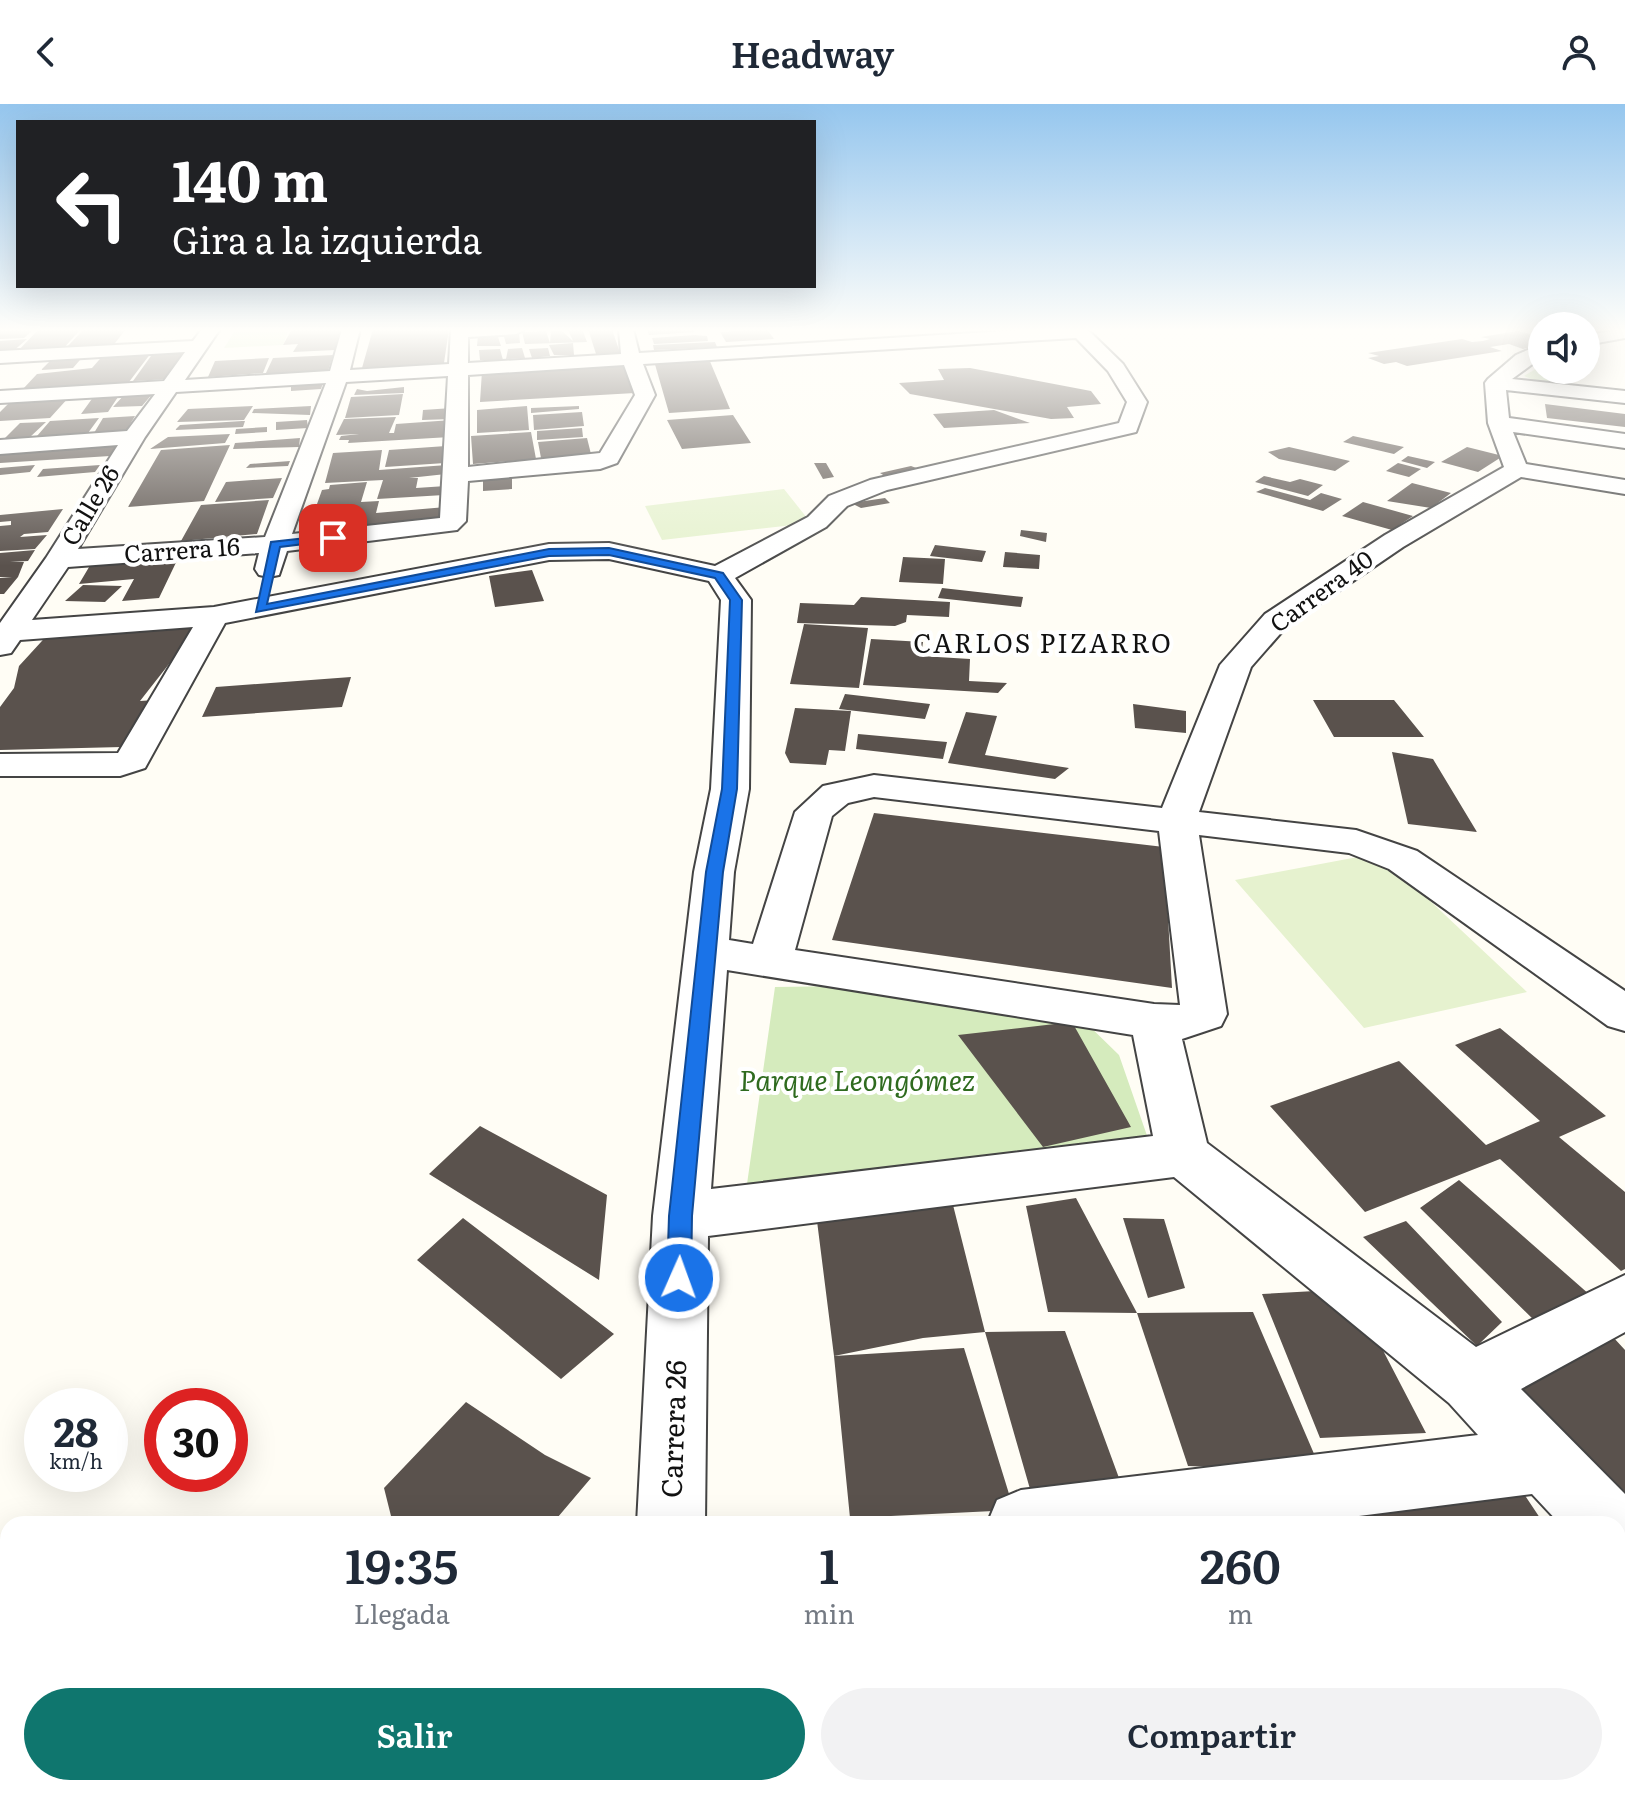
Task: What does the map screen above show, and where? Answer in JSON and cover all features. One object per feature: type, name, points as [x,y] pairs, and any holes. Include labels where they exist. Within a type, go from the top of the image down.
[{"type":"street","name":"Calle 26","points":[[4,636],[59,559],[155,408]]},
{"type":"street","points":[[260,609],[275,544],[327,408]]},
{"type":"street","points":[[457,408],[458,475],[600,462],[609,458],[638,408]]},
{"type":"street","points":[[4,636],[260,609],[549,552],[609,551],[719,575],[817,522],[838,501],[879,485],[1128,427],[1135,408]]},
{"type":"street","points":[[1497,408],[1499,423],[1517,469],[1625,487]]},
{"type":"street","points":[[1499,423],[1625,441]]},
{"type":"street","points":[[0,447],[134,437]]},
{"type":"street","name":"Carrera 40","points":[[1183,1154],[1177,819],[1236,665],[1276,620],[1394,541],[1517,469]]},
{"type":"street","name":"Carrera 16","points":[[59,559],[275,544],[448,525],[453,521],[458,475]]},
{"type":"street","name":"Carrera 26","points":[[671,1516],[681,1216],[714,872],[730,789],[736,600],[719,575]]},
{"type":"street","points":[[0,765],[120,765],[132,760],[214,616]]},
{"type":"street","points":[[770,961],[814,812],[836,794],[874,786],[1356,842],[1403,860],[1625,1014]]},
{"type":"street","points":[[707,952],[1179,1017]]},
{"type":"street","points":[[681,1216],[1183,1154],[1471,1382],[1598,1516]]},
{"type":"street","points":[[1471,1382],[1625,1302]]},
{"type":"street","points":[[1086,1516],[1545,1460]]},
{"type":"green space","points":[[784,489],[811,523],[662,540],[645,506]]},
{"type":"green space","points":[[1379,853],[1527,992],[1364,1028],[1235,880]]},
{"type":"green space","name":"Parque Leongómez","points":[[849,986],[1079,1016],[1119,1055],[1152,1150],[747,1184],[775,987]]},
{"type":"building","points":[[4,408],[59,408],[50,418],[0,421],[0,412]]},
{"type":"building","points":[[85,408],[111,408],[108,412],[81,414]]},
{"type":"building","points":[[252,408],[244,420],[177,422],[188,409]]},
{"type":"building","points":[[311,408],[310,415],[252,413],[254,409]]},
{"type":"building","points":[[348,408],[400,408],[399,415],[345,418]]},
{"type":"building","points":[[452,408],[452,419],[422,420],[423,410]]},
{"type":"building","points":[[527,408],[529,430],[477,433],[477,410]]},
{"type":"building","points":[[531,408],[579,408],[579,409],[531,413]]},
{"type":"building","points":[[668,408],[730,409],[669,413]]},
{"type":"building","points":[[989,408],[1068,408],[1074,418],[1051,419]]},
{"type":"building","points":[[1546,408],[1577,408],[1625,414],[1625,427],[1547,418]]},
{"type":"building","points":[[994,410],[1030,423],[944,428],[933,414]]},
{"type":"building","points":[[582,412],[584,426],[534,430],[533,415]]},
{"type":"building","points":[[733,415],[751,443],[682,449],[667,420]]},
{"type":"building","points":[[135,416],[126,431],[94,433],[103,418]]},
{"type":"building","points":[[396,417],[389,433],[394,433],[396,424],[452,420],[450,437],[348,443],[349,440],[339,440],[341,436],[359,434],[336,435],[344,419]]},
{"type":"building","points":[[99,418],[88,433],[37,436],[50,421]]},
{"type":"building","points":[[307,420],[308,428],[276,430],[276,422]]},
{"type":"building","points":[[245,421],[243,427],[175,430],[180,425]]},
{"type":"building","points":[[46,422],[29,438],[3,440],[20,423]]},
{"type":"building","points":[[267,427],[267,432],[235,434],[236,429]]},
{"type":"building","points":[[582,428],[583,437],[537,440],[537,431]]},
{"type":"building","points":[[531,432],[536,459],[473,464],[471,436]]},
{"type":"building","points":[[230,434],[225,443],[150,449],[168,437]]},
{"type":"building","points":[[1353,436],[1404,447],[1394,454],[1343,442]]},
{"type":"building","points":[[300,438],[299,447],[233,449],[235,443]]},
{"type":"building","points":[[587,438],[591,454],[541,458],[538,442]]},
{"type":"building","points":[[120,443],[110,456],[0,463],[0,451]]},
{"type":"building","points":[[230,445],[204,501],[128,507],[161,450]]},
{"type":"building","points":[[446,446],[445,463],[385,467],[389,450]]},
{"type":"building","points":[[1289,447],[1350,461],[1335,471],[1279,459],[1268,452]]},
{"type":"building","points":[[1467,447],[1503,456],[1478,472],[1441,462]]},
{"type":"building","points":[[382,450],[379,470],[447,465],[446,474],[409,478],[418,478],[416,488],[446,486],[444,495],[377,499],[383,480],[325,483],[333,453]]},
{"type":"building","points":[[1408,456],[1435,462],[1427,468],[1401,461]]},
{"type":"building","points":[[290,461],[288,466],[246,468],[250,464]]},
{"type":"building","points":[[814,463],[826,463],[834,477],[823,479]]},
{"type":"building","points":[[1398,463],[1421,469],[1409,477],[1386,471]]},
{"type":"building","points":[[35,465],[30,472],[0,475],[0,468]]},
{"type":"building","points":[[100,465],[95,472],[37,477],[43,469]]},
{"type":"building","points":[[911,466],[919,469],[888,478],[880,473]]},
{"type":"building","points":[[1264,476],[1290,482],[1300,479],[1323,485],[1308,496],[1255,482]]},
{"type":"building","points":[[512,477],[512,489],[483,491],[483,479]]},
{"type":"building","points":[[282,478],[273,498],[215,502],[226,482]]},
{"type":"building","points":[[367,482],[361,502],[379,501],[376,513],[446,507],[445,520],[307,531],[315,506],[342,504],[317,504],[322,490],[329,489],[330,485]]},
{"type":"building","points":[[1412,483],[1451,493],[1431,508],[1387,501]]},
{"type":"building","points":[[1265,488],[1310,500],[1321,493],[1342,499],[1323,511],[1256,492]]},
{"type":"building","points":[[885,498],[890,503],[861,508],[851,503]]},
{"type":"building","points":[[269,500],[257,534],[181,541],[201,505]]},
{"type":"building","points":[[1363,502],[1413,516],[1392,530],[1342,516]]},
{"type":"building","points":[[63,509],[48,532],[20,537],[47,535],[35,549],[0,551],[0,526],[11,525],[11,521],[0,522],[0,515]]},
{"type":"building","points":[[1021,530],[1047,533],[1046,542],[1020,536]]},
{"type":"building","points":[[935,545],[986,551],[982,562],[930,556]]},
{"type":"building","points":[[35,550],[28,561],[10,562],[24,562],[18,577],[4,594],[0,594],[0,578],[12,577],[0,577],[0,553]]},
{"type":"building","points":[[182,550],[159,598],[122,601],[134,579],[79,584],[95,557]]},
{"type":"building","points":[[1005,552],[1040,555],[1039,569],[1003,567]]},
{"type":"building","points":[[903,557],[945,559],[943,584],[899,582]]},
{"type":"building","points":[[532,570],[544,601],[495,607],[489,576]]},
{"type":"building","points":[[83,585],[122,586],[105,602],[65,601]]},
{"type":"building","points":[[942,588],[1023,597],[1021,607],[938,598]]},
{"type":"building","points":[[861,597],[950,602],[949,617],[907,615],[906,622],[895,626],[797,623],[800,603],[854,605]]},
{"type":"building","points":[[804,624],[868,628],[859,688],[790,684]]},
{"type":"building","points":[[198,627],[140,701],[155,700],[122,747],[0,750],[0,707],[14,688],[19,666],[52,630]]},
{"type":"building","points":[[871,639],[923,642],[921,656],[970,659],[969,681],[1007,683],[998,693],[863,685]]},
{"type":"building","points":[[351,677],[342,707],[202,717],[216,687]]},
{"type":"building","points":[[845,694],[930,704],[925,719],[839,709]]},
{"type":"building","points":[[1313,700],[1394,700],[1424,737],[1334,737]]},
{"type":"building","points":[[1133,704],[1186,711],[1186,733],[1135,728]]},
{"type":"building","points":[[795,708],[851,711],[845,751],[829,750],[826,765],[790,763],[785,753]]},
{"type":"building","points":[[966,712],[997,716],[985,755],[1069,768],[1055,779],[948,763]]},
{"type":"building","points":[[858,734],[947,742],[943,759],[856,749]]},
{"type":"building","points":[[1392,752],[1433,759],[1477,832],[1408,824]]},
{"type":"building","points":[[874,813],[1164,847],[1172,988],[832,940]]},
{"type":"building","points":[[1072,1022],[1131,1127],[1043,1147],[958,1035]]},
{"type":"building","points":[[1500,1028],[1606,1116],[1559,1137],[1625,1192],[1625,1269],[1621,1271],[1500,1159],[1365,1212],[1270,1106],[1399,1061],[1486,1145],[1540,1121],[1455,1045]]},
{"type":"building","points":[[480,1126],[607,1195],[599,1280],[429,1174]]},
{"type":"building","points":[[1459,1180],[1590,1295],[1538,1324],[1420,1208]]},
{"type":"building","points":[[1076,1198],[1137,1313],[1048,1312],[1026,1206]]},
{"type":"building","points":[[952,1201],[985,1332],[923,1338],[834,1356],[817,1221]]},
{"type":"building","points":[[463,1218],[614,1334],[561,1379],[417,1260]]},
{"type":"building","points":[[1123,1218],[1164,1219],[1185,1288],[1148,1298]]},
{"type":"building","points":[[1406,1221],[1502,1322],[1477,1346],[1363,1237]]},
{"type":"building","points":[[1351,1289],[1426,1433],[1320,1438],[1262,1294]]},
{"type":"building","points":[[1253,1312],[1318,1463],[1267,1469],[1188,1466],[1137,1313]]},
{"type":"building","points":[[1065,1331],[1126,1497],[1032,1496],[985,1332]]},
{"type":"building","points":[[1613,1337],[1625,1350],[1625,1509],[1514,1388]]},
{"type":"building","points":[[964,1348],[1014,1510],[850,1516],[834,1356]]},
{"type":"building","points":[[466,1402],[545,1455],[591,1478],[559,1516],[391,1516],[384,1488]]},
{"type":"building","points":[[1524,1494],[1539,1516],[1365,1516]]},
{"type":"building","points":[[1351,1512],[1353,1516],[1332,1516]]},
{"type":"district","name":"CARLOS PIZARRO","points":[[1043,644]]},
{"type":"route","points":[[333,538],[275,544],[260,609],[549,552],[609,551],[719,575],[736,600],[730,789],[714,872],[681,1216],[679,1278]]}]
